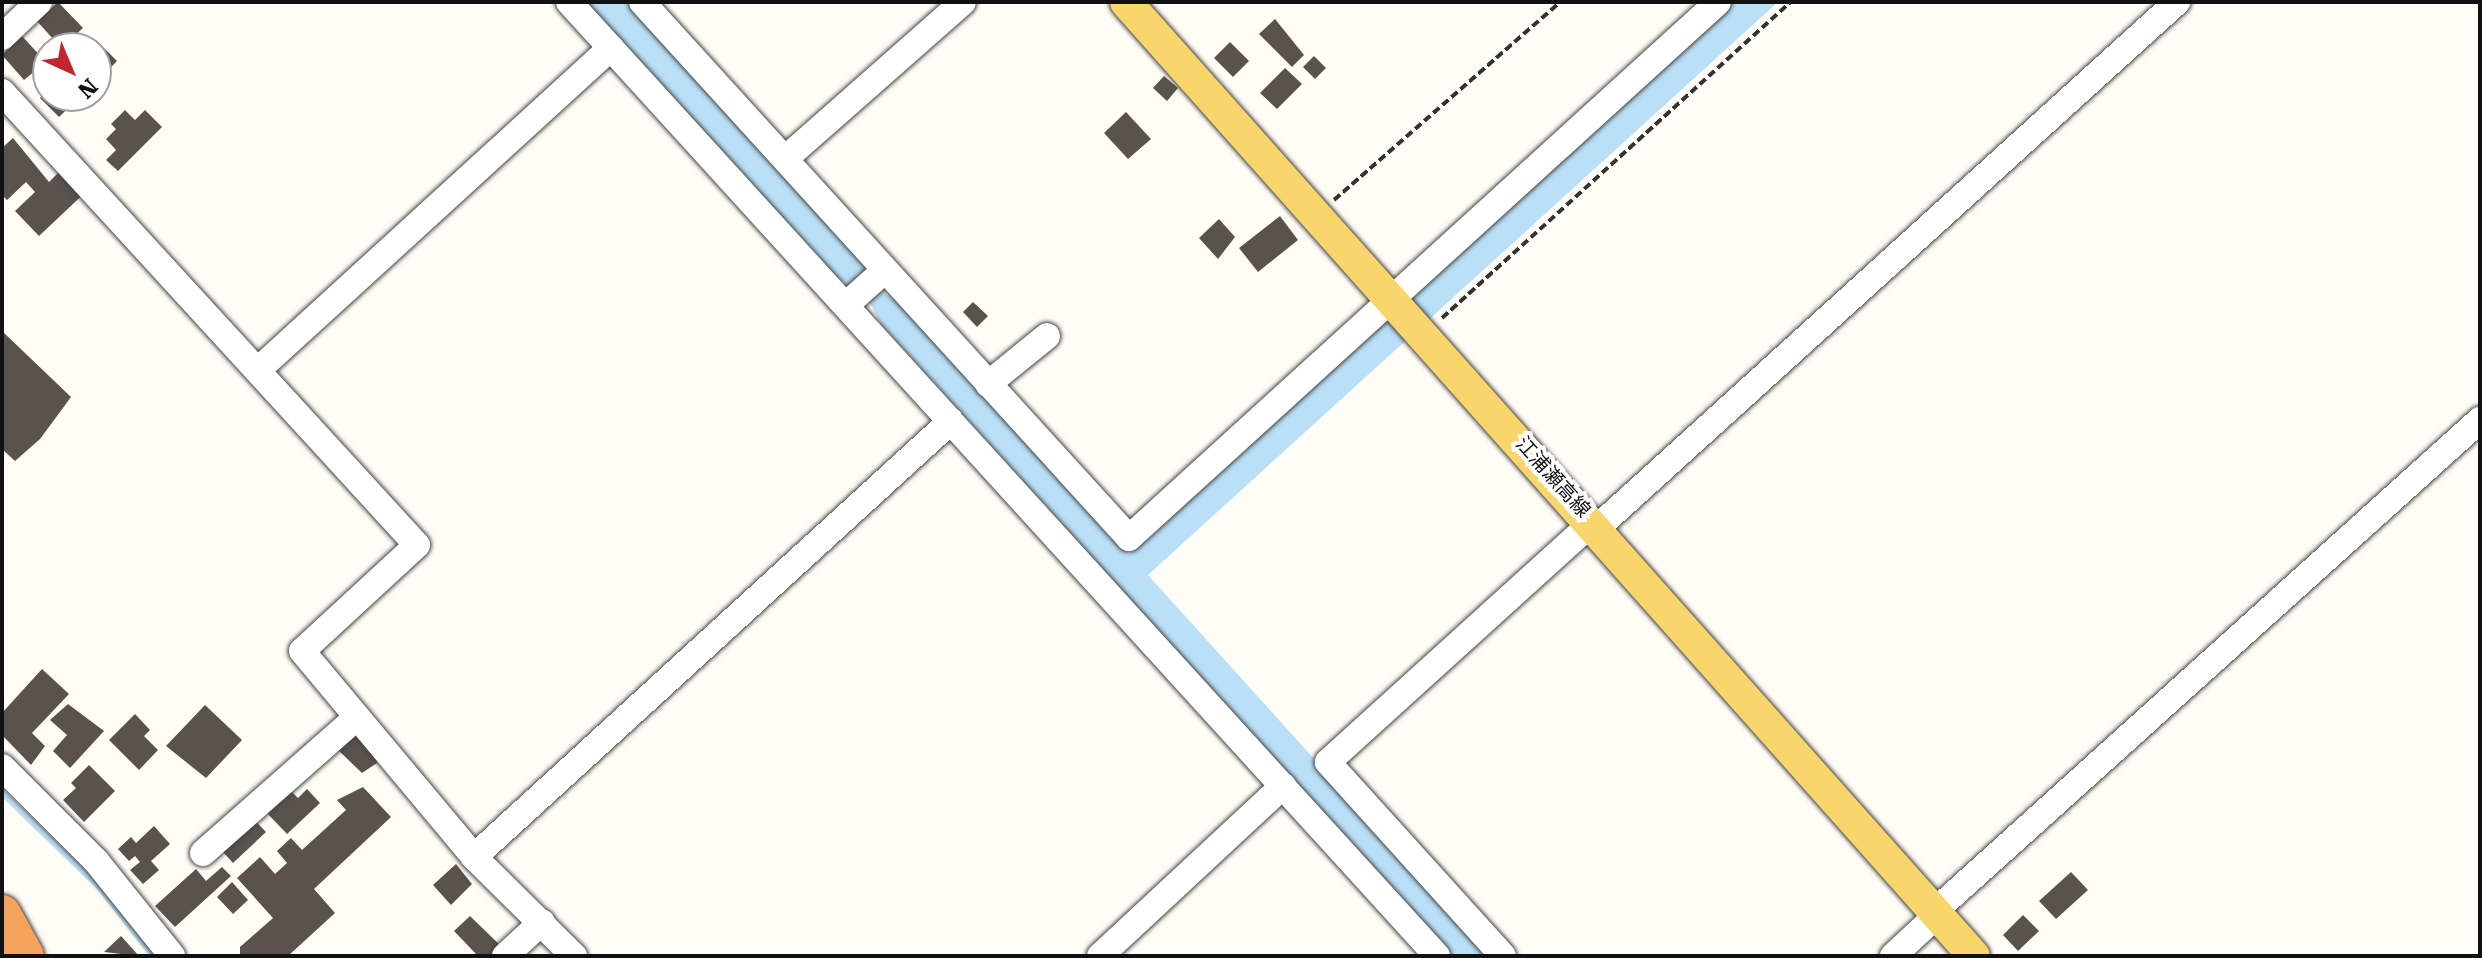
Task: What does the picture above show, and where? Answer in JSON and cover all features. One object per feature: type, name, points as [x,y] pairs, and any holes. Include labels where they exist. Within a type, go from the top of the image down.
[{"type":"main road","name":"江浦瀬高線","points":[[1126,2],[1395,302],[1429,328],[1596,525],[1974,956]]},
{"type":"street","points":[[7,22],[39,2]]},
{"type":"street","points":[[569,2],[611,48],[866,287],[988,384],[1129,538],[1395,302],[1718,2]]},
{"type":"street","points":[[642,2],[785,159],[951,421],[1437,956]]},
{"type":"street","points":[[785,159],[963,2]]},
{"type":"street","points":[[1503,956],[1328,762],[2177,2]]},
{"type":"street","points":[[258,370],[611,48]]},
{"type":"street","points":[[2,92],[417,545],[302,651],[474,857],[574,956]]},
{"type":"street","points":[[988,384],[1047,336]]},
{"type":"street","points":[[1893,956],[1936,912],[2480,420]]},
{"type":"street","points":[[474,857],[951,421]]},
{"type":"street","points":[[203,853],[357,717]]},
{"type":"street","points":[[2,767],[96,861],[172,956]]},
{"type":"street","points":[[1100,956],[1283,786]]},
{"type":"street","points":[[505,956],[542,922]]},
{"type":"path","points":[[1329,204],[1560,2]]},
{"type":"path","points":[[1429,328],[1790,2]]},
{"type":"water","points":[[586,2],[626,2],[861,262],[882,292],[900,303],[1129,554],[1734,2],[1778,2],[1148,575],[1492,956],[1453,956],[881,324],[870,303],[835,275]]},
{"type":"building","points":[[58,2],[83,28],[79,32],[47,32],[37,21]]},
{"type":"building","points":[[1275,19],[1304,55],[1292,67],[1259,34]]},
{"type":"building","points":[[21,35],[32,47],[32,73],[24,80],[2,55]]},
{"type":"building","points":[[1230,42],[1249,61],[1233,77],[1214,58]]},
{"type":"building","points":[[1314,56],[1326,68],[1315,79],[1303,67]]},
{"type":"building","points":[[1285,68],[1302,84],[1277,109],[1260,93]]},
{"type":"building","points":[[1164,76],[1178,88],[1167,101],[1153,88]]},
{"type":"building","points":[[125,110],[135,120],[145,110],[162,127],[118,171],[106,160],[116,150],[106,139],[116,129],[111,124]]},
{"type":"building","points":[[1126,112],[1151,139],[1128,159],[1104,133]]},
{"type":"building","points":[[13,138],[49,182],[68,163],[91,187],[39,236],[15,211],[35,192],[26,182],[7,200],[2,195],[2,148]]},
{"type":"building","points":[[1280,216],[1298,240],[1258,272],[1239,248]]},
{"type":"building","points":[[1219,219],[1235,237],[1218,259],[1199,238]]},
{"type":"building","points":[[973,302],[988,316],[977,327],[963,312]]},
{"type":"building","points":[[2,331],[71,397],[40,439],[15,461],[2,449]]},
{"type":"building","points":[[42,669],[69,694],[32,733],[45,746],[31,765],[2,735],[2,713]]},
{"type":"building","points":[[68,704],[104,731],[70,768],[53,751],[67,735],[50,720]]},
{"type":"building","points":[[205,705],[242,740],[206,778],[166,746]]},
{"type":"building","points":[[135,714],[150,730],[144,736],[158,750],[139,770],[109,740]]},
{"type":"building","points":[[354,735],[362,737],[380,761],[362,773],[337,749]]},
{"type":"building","points":[[89,765],[115,791],[84,822],[63,800],[76,788],[71,783]]},
{"type":"building","points":[[363,787],[391,817],[314,889],[335,913],[288,956],[240,956],[240,947],[273,918],[237,878],[260,857],[275,874],[287,863],[277,851],[291,838],[302,850],[346,810],[337,800]]},
{"type":"building","points":[[288,788],[298,798],[307,789],[320,803],[287,834],[265,811]]},
{"type":"building","points":[[246,811],[266,832],[233,863],[214,842]]},
{"type":"building","points":[[154,826],[170,844],[151,861],[159,870],[143,884],[130,870],[140,862],[135,856],[129,861],[118,849],[131,837],[136,843]]},
{"type":"building","points":[[456,864],[472,884],[451,905],[433,885]]},
{"type":"building","points":[[222,867],[231,876],[175,927],[155,906],[196,869],[206,881]]},
{"type":"building","points":[[2071,872],[2088,890],[2056,919],[2039,901]]},
{"type":"building","points":[[232,882],[248,900],[233,914],[217,897]]},
{"type":"building","points":[[2023,915],[2039,931],[2018,951],[2003,935]]},
{"type":"building","points":[[470,916],[504,949],[498,956],[478,956],[454,931]]},
{"type":"building","points":[[121,936],[139,956],[104,952]]},
{"type":"waterway","points":[[2,793],[100,888],[153,956]]}]
